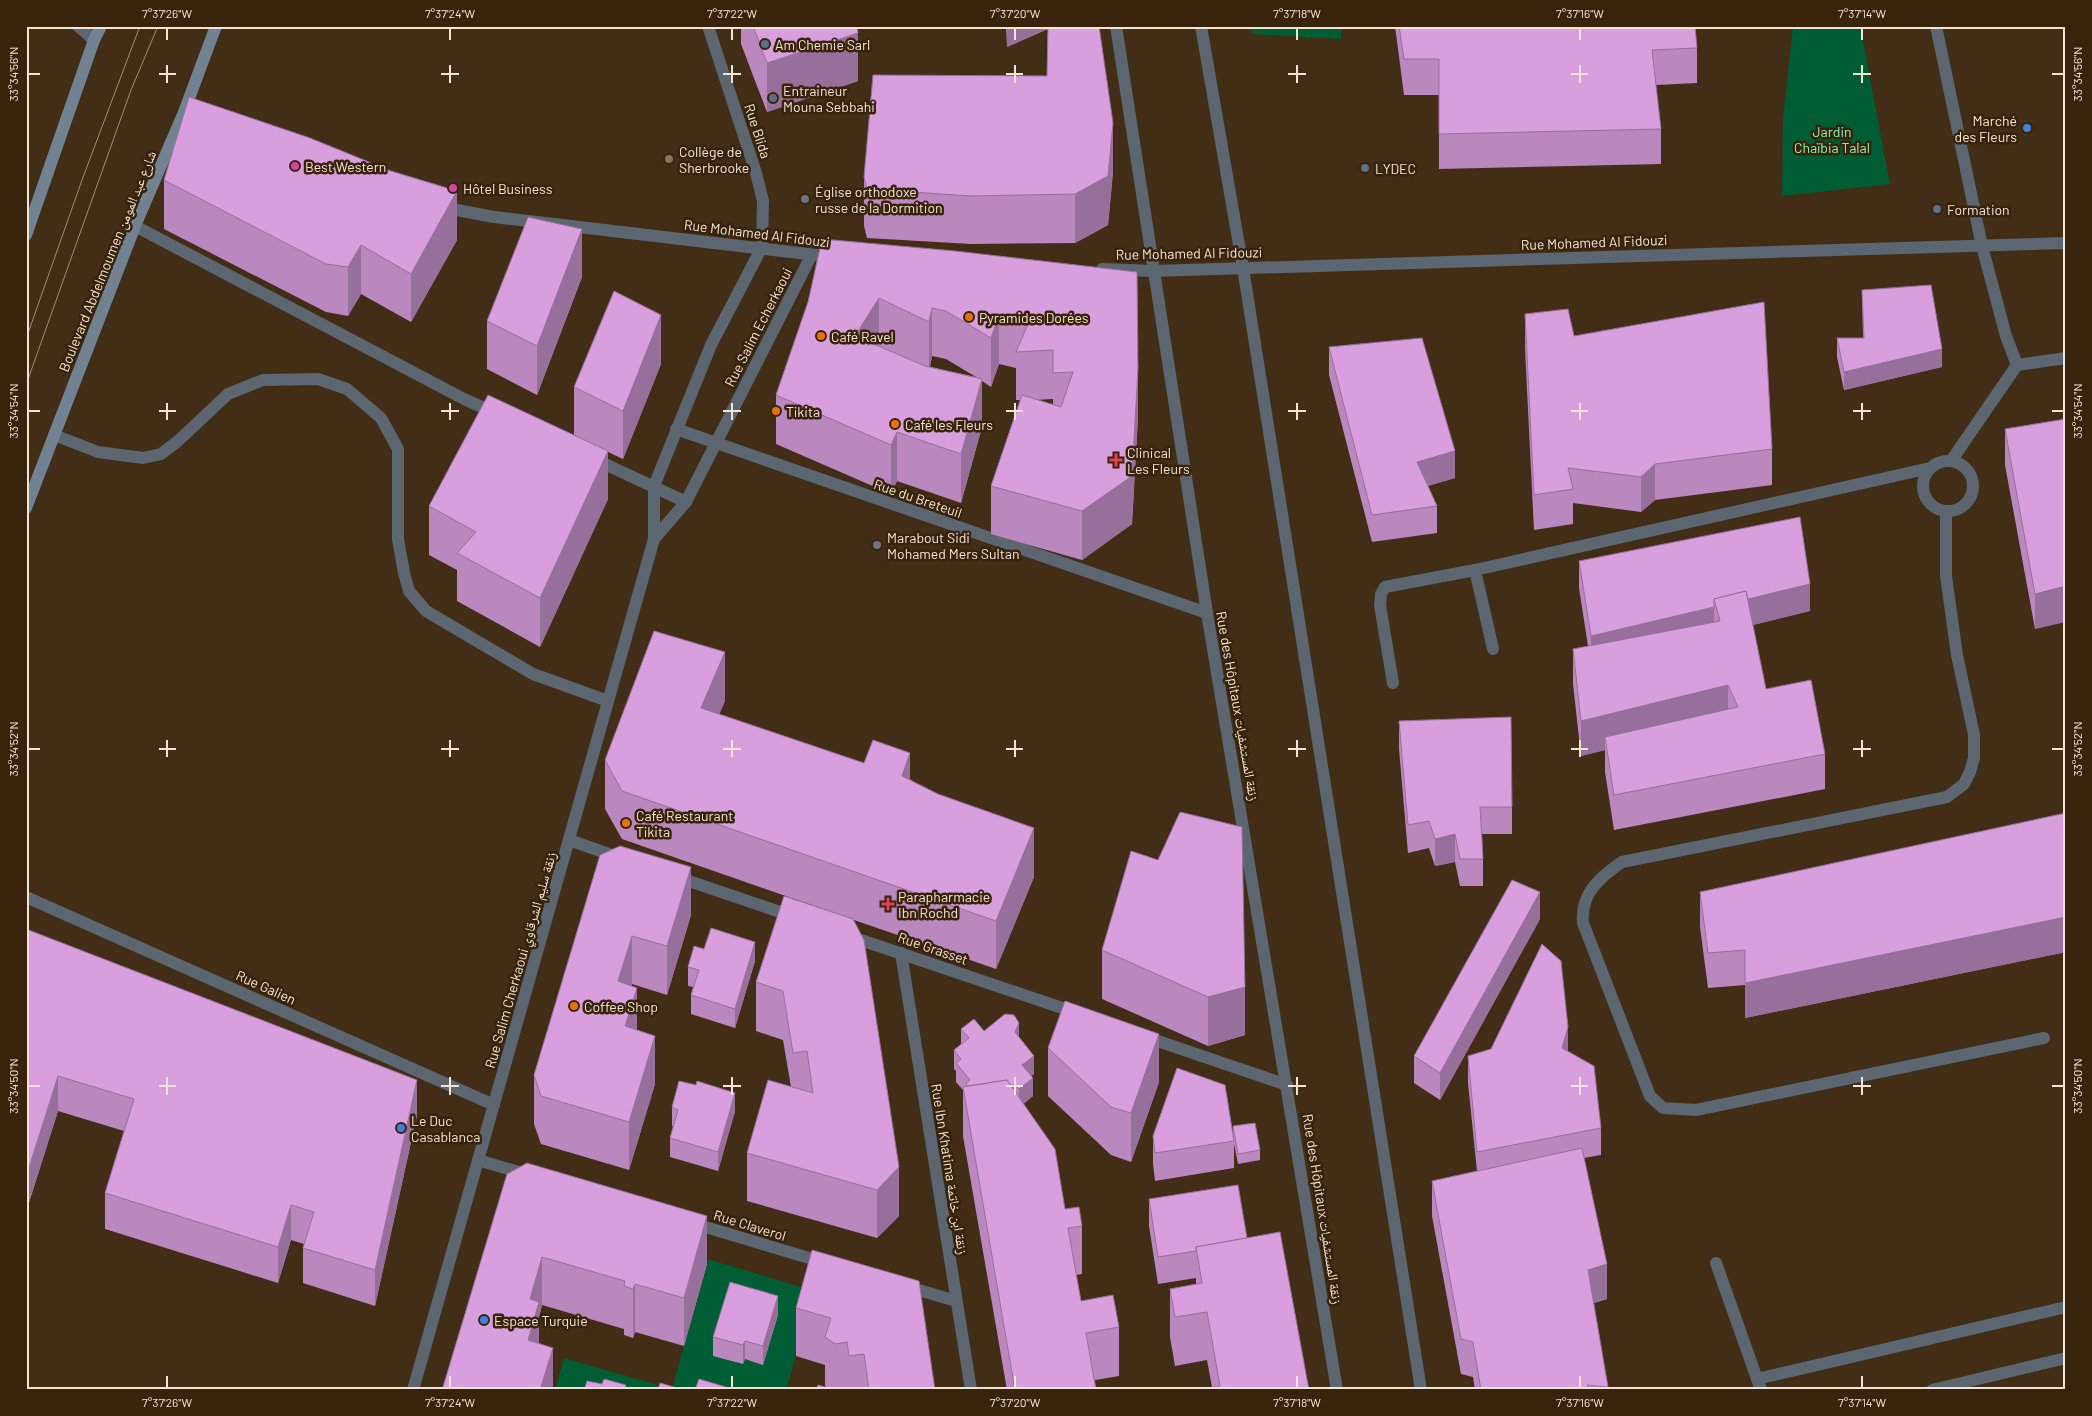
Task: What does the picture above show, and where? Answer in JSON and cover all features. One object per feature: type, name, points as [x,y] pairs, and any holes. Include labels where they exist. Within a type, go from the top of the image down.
[{"type":"main road","points":[[26,235],[94,40],[101,26]]},
{"type":"main road","name":"Boulevard Abdelmoumen شارع عبد المومن","points":[[26,508],[135,226],[188,113],[216,26]]},
{"type":"street","points":[[78,26],[94,40]]},
{"type":"street","name":"Rue Blida","points":[[708,26],[756,173],[763,201],[762,247]]},
{"type":"street","name":"Rue des Hôpitaux زنقة المستشفيات","points":[[1116,26],[1152,271],[1207,613],[1337,1390]]},
{"type":"street","points":[[1201,26],[1242,268],[1421,1390]]},
{"type":"street","points":[[1936,26],[1982,246],[2006,336],[2017,366]]},
{"type":"street","name":"Rue Mohamed Al Fidouzi","points":[[432,205],[494,217],[762,247],[811,256],[850,258]]},
{"type":"street","points":[[135,226],[464,399],[509,420]]},
{"type":"street","name":"Rue Mohamed Al Fidouzi","points":[[1084,268],[1152,271],[2066,243]]},
{"type":"street","points":[[654,539],[654,486],[711,346],[762,247]]},
{"type":"street","name":"Rue Salim Echerkaoui","points":[[654,539],[686,502],[811,256]]},
{"type":"street","points":[[1951,461],[2017,366],[2066,358]]},
{"type":"street","points":[[54,435],[98,452],[143,458],[161,454],[178,441],[228,394],[263,380],[318,379],[347,389],[381,418],[398,449],[398,539],[409,591],[426,612],[533,674],[608,701]]},
{"type":"street","name":"Rue du Breteuil","points":[[676,429],[714,444],[1207,613]]},
{"type":"street","points":[[581,453],[686,502]]},
{"type":"street","points":[[1393,683],[1380,605],[1381,594],[1385,587],[1475,570],[1930,468],[1940,462],[1951,461],[1962,464],[1970,472],[1974,483],[1972,494],[1966,503],[1957,510],[1946,511],[1935,507],[1927,499],[1923,489],[1924,477],[1930,468]]},
{"type":"street","points":[[1946,511],[1946,576],[1957,655],[1974,735],[1974,758],[1964,784],[1947,797],[1622,862],[1602,877],[1586,896],[1582,910],[1583,923],[1650,1096],[1663,1108],[1696,1110],[2044,1038]]},
{"type":"street","name":"Rue Salim Cherkaoui زنقة سليم الشرقاوي","points":[[414,1390],[654,539]]},
{"type":"street","points":[[1475,570],[1493,648]]},
{"type":"street","points":[[569,840],[634,862]]},
{"type":"street","points":[[661,872],[809,922]]},
{"type":"street","name":"Rue Galien","points":[[26,897],[494,1105]]},
{"type":"street","name":"Rue Grasset","points":[[837,932],[1090,1018]]},
{"type":"street","name":"Rue Ibn Khatima زنقة ابن خاتمة","points":[[901,954],[970,1390]]},
{"type":"street","points":[[1127,1030],[1287,1085]]},
{"type":"street","points":[[478,1160],[543,1179]]},
{"type":"street","name":"Rue Claverol","points":[[684,1221],[843,1268]]},
{"type":"street","points":[[1716,1263],[1759,1384],[2066,1307]]},
{"type":"street","points":[[890,1282],[956,1302]]},
{"type":"street","points":[[1932,1390],[2066,1358]]},
{"type":"green space","points":[[1250,26],[1341,26],[1341,39],[1252,34]]},
{"type":"green space","name":"Jardin Chaïbia Talal","points":[[1791,26],[1860,26],[1890,184],[1782,196],[1783,118],[1793,27]]},
{"type":"green space","points":[[708,1259],[814,1291],[786,1390],[555,1390],[564,1358],[672,1389]],"holes":[[[778,1315],[763,1364],[745,1359]]]},
{"type":"building","points":[[753,26],[857,26],[858,33],[767,63]]},
{"type":"building","points":[[1048,26],[1099,26],[1113,123],[1108,176],[1075,194],[971,196],[867,189],[864,177],[873,75],[1047,76]]},
{"type":"building","points":[[1399,26],[1695,26],[1697,48],[1652,50],[1661,129],[1439,134],[1439,59],[1404,59]]},
{"type":"building","points":[[189,97],[310,138],[391,171],[457,191],[411,274],[361,245],[348,267],[326,264],[164,180]]},
{"type":"building","points":[[528,217],[582,229],[537,346],[487,321]]},
{"type":"building","points":[[822,239],[955,251],[1137,272],[1138,369],[1132,476],[1082,511],[991,486],[1022,395],[1061,407],[1073,372],[1053,373],[1053,350],[1016,352],[1029,322],[999,316],[991,338],[946,311],[932,308],[929,322],[879,298],[855,336],[925,366],[982,379],[961,454],[897,432],[891,445],[776,395],[808,302]]},
{"type":"building","points":[[1931,285],[1942,349],[1844,372],[1837,338],[1864,338],[1862,290]]},
{"type":"building","points":[[614,291],[661,315],[623,411],[574,387]]},
{"type":"building","points":[[1764,302],[1772,449],[1655,464],[1641,477],[1568,468],[1573,489],[1534,495],[1525,314],[1568,309],[1574,336]]},
{"type":"building","points":[[1422,338],[1455,451],[1417,462],[1437,506],[1372,515],[1329,347]]},
{"type":"building","points":[[488,395],[608,451],[540,598],[457,553],[476,532],[429,506]]},
{"type":"building","points":[[2066,419],[2066,586],[2035,594],[2005,429]]},
{"type":"building","points":[[1800,517],[1810,584],[1748,599],[1746,591],[1714,599],[1714,607],[1591,636],[1579,561]]},
{"type":"building","points":[[1746,591],[1766,689],[1811,680],[1825,754],[1614,795],[1605,737],[1738,707],[1728,685],[1581,721],[1573,649],[1720,621],[1714,599]]},
{"type":"building","points":[[654,631],[725,652],[701,708],[864,763],[873,740],[910,753],[902,776],[938,794],[1034,828],[996,921],[622,791],[605,760]]},
{"type":"building","points":[[1511,717],[1512,807],[1480,807],[1483,859],[1460,859],[1455,834],[1435,839],[1429,821],[1408,825],[1399,721]]},
{"type":"building","points":[[1180,812],[1242,827],[1245,987],[1208,997],[1102,950],[1131,851],[1158,860]]},
{"type":"building","points":[[2066,813],[2066,917],[1745,983],[1745,950],[1708,953],[1700,892]]},
{"type":"building","points":[[620,846],[691,867],[667,946],[632,936],[618,981],[637,988],[625,1026],[655,1036],[629,1122],[541,1096],[534,1075],[600,855]]},
{"type":"building","points":[[1512,880],[1540,892],[1440,1073],[1414,1056]]},
{"type":"building","points":[[784,896],[853,919],[864,940],[899,1167],[877,1190],[747,1153],[768,1080],[813,1093],[807,1051],[793,1053],[783,991],[756,982]]},
{"type":"building","points":[[711,928],[755,942],[735,1009],[691,995],[699,970],[688,967],[694,946],[704,949]]},
{"type":"building","points":[[26,929],[417,1080],[375,1270],[303,1248],[314,1212],[291,1205],[278,1247],[105,1193],[134,1099],[58,1076],[26,1177]]},
{"type":"building","points":[[1542,944],[1561,961],[1568,1027],[1562,1048],[1594,1066],[1601,1128],[1477,1152],[1468,1056],[1491,1049]]},
{"type":"building","points":[[1065,1001],[1159,1034],[1131,1113],[1111,1107],[1048,1048]]},
{"type":"building","points":[[1005,1014],[1014,1015],[1019,1023],[1015,1032],[1034,1056],[1022,1065],[1033,1078],[1019,1089],[1014,1084],[1011,1086],[1007,1080],[968,1086],[966,1084],[970,1080],[956,1063],[961,1059],[954,1050],[969,1038],[961,1029],[974,1019],[984,1031]]},
{"type":"building","points":[[1177,1068],[1225,1085],[1234,1141],[1155,1153],[1153,1136]]},
{"type":"building","points":[[1007,1080],[1055,1149],[1065,1209],[1079,1207],[1082,1226],[1068,1228],[1081,1301],[1113,1295],[1119,1327],[1086,1333],[1096,1390],[1015,1390],[963,1087]]},
{"type":"building","points":[[679,1081],[696,1085],[697,1081],[735,1093],[718,1152],[670,1138],[678,1110],[672,1107]]},
{"type":"building","points":[[1255,1123],[1260,1150],[1238,1154],[1233,1126]]},
{"type":"building","points":[[1582,1148],[1607,1264],[1588,1270],[1608,1387],[1587,1385],[1588,1390],[1481,1390],[1473,1342],[1461,1339],[1432,1181]]},
{"type":"building","points":[[527,1163],[707,1216],[684,1298],[635,1284],[633,1289],[624,1286],[625,1281],[542,1257],[530,1299],[539,1302],[528,1340],[553,1348],[540,1390],[445,1390],[443,1387],[507,1174]]},
{"type":"building","points":[[1238,1185],[1247,1238],[1196,1247],[1196,1251],[1158,1257],[1149,1199]]},
{"type":"building","points":[[1280,1232],[1309,1390],[1197,1390],[1220,1386],[1207,1312],[1175,1317],[1170,1289],[1202,1283],[1196,1247]]},
{"type":"building","points":[[812,1250],[919,1281],[935,1390],[869,1390],[864,1354],[849,1356],[847,1342],[835,1344],[825,1337],[831,1318],[796,1308]]},
{"type":"building","points":[[730,1282],[778,1296],[763,1346],[745,1341],[743,1345],[713,1337]]},
{"type":"building","points":[[604,1379],[626,1385],[625,1390],[584,1390],[587,1381],[602,1384]]},
{"type":"building","points":[[699,1379],[736,1390],[695,1390]]},
{"type":"building","points":[[660,1383],[684,1390],[658,1390]]},
{"type":"building","points":[[818,1385],[835,1390],[816,1390]]},
{"type":"tram line","points":[[26,339],[82,180],[140,26]]},
{"type":"tram line","points":[[26,385],[131,90],[158,26]]},
{"type":"place","name":"Am Chemie Sarl","points":[[765,44]]},
{"type":"place","name":"Entraineur Mouna Sebbahi","points":[[773,98]]},
{"type":"place","name":"Marché des Fleurs","points":[[2027,128]]},
{"type":"place","name":"Collège de Sherbrooke","points":[[669,159]]},
{"type":"place","name":"Best Western","points":[[295,166]]},
{"type":"place","name":"LYDEC","points":[[1365,168]]},
{"type":"place","name":"Hôtel Business","points":[[453,188]]},
{"type":"place","name":"Église orthodoxe russe de la Dormition","points":[[805,199]]},
{"type":"place","name":"Formation","points":[[1937,209]]},
{"type":"place","name":"Pyramides Dorées","points":[[969,317]]},
{"type":"place","name":"Café Ravel","points":[[821,336]]},
{"type":"place","name":"Tikita","points":[[776,411]]},
{"type":"place","name":"Café les Fleurs","points":[[895,424]]},
{"type":"place","name":"Clinical Les Fleurs","points":[[1116,460]]},
{"type":"place","name":"Marabout Sidi Mohamed Mers Sultan","points":[[877,545]]},
{"type":"place","name":"Café Restaurant Tikita","points":[[626,823]]},
{"type":"place","name":"Parapharmacie Ibn Rochd","points":[[888,904]]},
{"type":"place","name":"Coffee Shop","points":[[574,1006]]},
{"type":"place","name":"Le Duc Casablanca","points":[[401,1128]]},
{"type":"place","name":"Espace Turquie","points":[[484,1320]]}]
